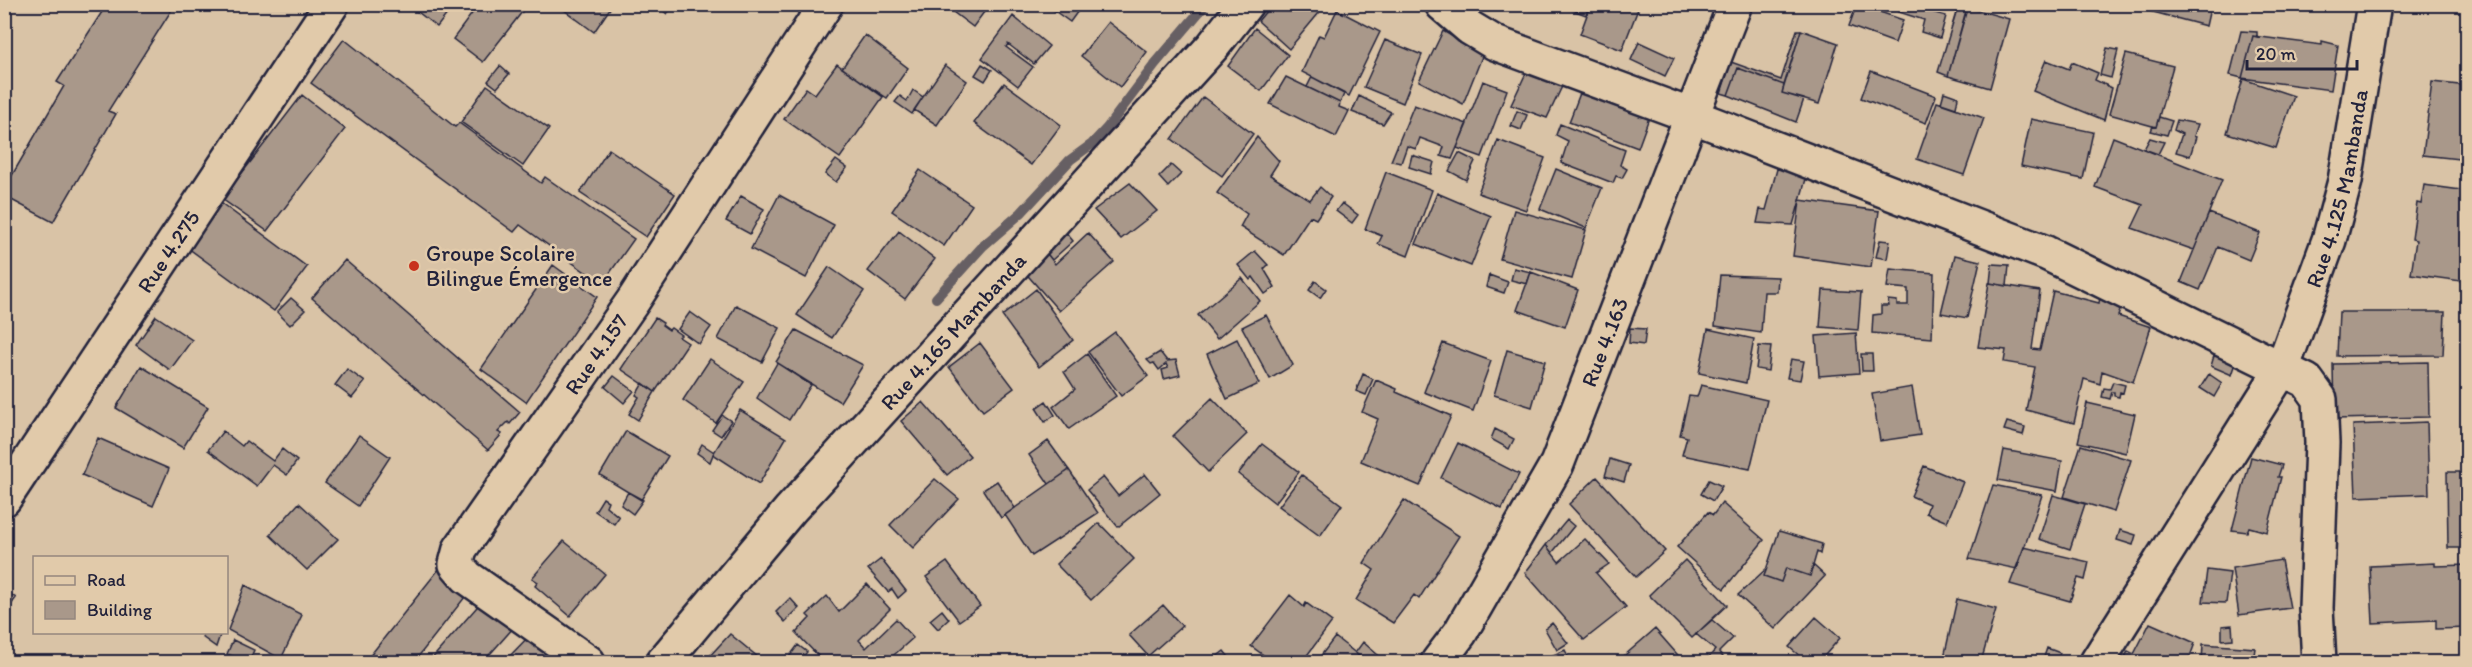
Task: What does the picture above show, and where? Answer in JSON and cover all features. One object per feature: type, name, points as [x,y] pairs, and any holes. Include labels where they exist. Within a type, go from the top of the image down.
[{"type":"street","name":"Rue 4.275","points":[[4,500],[332,4]]},
{"type":"street","name":"Rue 4.157","points":[[588,663],[467,577],[456,564],[460,549],[633,302],[826,4]]},
{"type":"street","name":"Rue 4.165 Mambanda","points":[[663,663],[790,510],[1205,54],[1246,4]]},
{"type":"street","points":[[1442,4],[1470,28],[1495,44],[1692,116],[2046,253],[2307,381],[2320,399],[2322,443],[2316,608],[2319,663]]},
{"type":"street","name":"Rue 4.163","points":[[1438,663],[1460,633],[1557,464],[1735,4]]},
{"type":"street","name":"Rue 4.125 Mambanda","points":[[2097,663],[2282,369],[2329,240],[2345,182],[2374,4]]},
{"type":"building","points":[[107,4],[162,4],[171,11],[108,111],[116,114],[53,222],[4,196],[4,189],[64,86],[57,82]]},
{"type":"building","points":[[416,4],[455,4],[437,27],[413,8]]},
{"type":"building","points":[[479,4],[513,4],[522,12],[483,62],[453,39]]},
{"type":"building","points":[[556,4],[613,4],[594,32]]},
{"type":"building","points":[[655,4],[674,4],[667,14]]},
{"type":"building","points":[[952,4],[990,4],[973,27],[949,9]]},
{"type":"building","points":[[1045,4],[1083,4],[1070,22]]},
{"type":"building","points":[[1272,4],[1310,4],[1319,13],[1289,49],[1258,21]]},
{"type":"building","points":[[1557,4],[1589,4],[1586,15]]},
{"type":"building","points":[[1591,4],[1640,4],[1622,50],[1580,34]]},
{"type":"building","points":[[1857,4],[1903,20],[1895,43],[1849,26]]},
{"type":"building","points":[[1902,4],[1930,4],[1928,11],[1946,16],[1940,38],[1921,32],[1924,20],[1899,12]]},
{"type":"building","points":[[2123,4],[2211,4],[2206,26]]},
{"type":"building","points":[[1958,6],[1967,9],[1948,76],[1938,72]]},
{"type":"building","points":[[1967,7],[2009,19],[1990,88],[1948,76]]},
{"type":"building","points":[[1337,10],[1380,32],[1349,96],[1302,72],[1319,35],[1324,37]]},
{"type":"building","points":[[1013,16],[1049,46],[1034,64],[1008,44],[1006,47],[1033,67],[1018,86],[982,58]]},
{"type":"building","points":[[1108,22],[1147,52],[1120,87],[1081,56]]},
{"type":"building","points":[[1255,28],[1288,55],[1261,91],[1228,66]]},
{"type":"building","points":[[1797,30],[1801,30],[1784,85],[1738,68],[1728,95],[1721,93],[1731,62],[1781,80]]},
{"type":"building","points":[[1801,30],[1838,43],[1819,104],[1782,93]]},
{"type":"building","points":[[1443,31],[1483,54],[1463,104],[1419,81]]},
{"type":"building","points":[[2241,31],[2257,32],[2257,37],[2253,36],[2242,78],[2230,75]]},
{"type":"building","points":[[865,35],[908,68],[887,98],[842,68]]},
{"type":"building","points":[[2253,36],[2322,45],[2322,41],[2338,45],[2331,90],[2242,78]]},
{"type":"building","points":[[344,39],[455,127],[459,123],[541,183],[545,177],[634,239],[602,284],[520,225],[514,232],[311,83]]},
{"type":"building","points":[[1385,40],[1422,55],[1403,103],[1364,87]]},
{"type":"building","points":[[1639,42],[1674,58],[1665,76],[1631,60]]},
{"type":"building","points":[[2107,48],[2118,50],[2111,78],[2100,75]]},
{"type":"building","points":[[2126,54],[2173,66],[2156,127],[2109,114]]},
{"type":"building","points":[[2046,60],[2069,69],[2072,62],[2098,73],[2095,80],[2112,88],[2104,120],[2033,91]]},
{"type":"building","points":[[837,64],[883,97],[840,158],[784,119],[806,88],[815,94]]},
{"type":"building","points":[[982,64],[992,70],[985,81],[975,75]]},
{"type":"building","points":[[945,65],[967,81],[937,125],[914,110]]},
{"type":"building","points":[[500,66],[509,74],[497,88],[488,81]]},
{"type":"building","points":[[1738,68],[1784,85],[1782,93],[1804,99],[1796,122],[1728,95]]},
{"type":"building","points":[[1545,71],[1566,78],[1547,118],[1511,105],[1526,73],[1542,79]]},
{"type":"building","points":[[1871,71],[1936,96],[1926,123],[1861,98]]},
{"type":"building","points":[[1286,77],[1340,103],[1339,107],[1349,111],[1336,137],[1270,104]]},
{"type":"building","points":[[1312,77],[1344,94],[1340,103],[1307,87]]},
{"type":"building","points":[[2243,79],[2294,96],[2276,148],[2227,133]]},
{"type":"building","points":[[1483,81],[1507,90],[1482,157],[1457,148]]},
{"type":"building","points":[[2432,82],[2468,86],[2468,160],[2423,155]]},
{"type":"building","points":[[1004,83],[1061,125],[1031,165],[974,123]]},
{"type":"building","points":[[487,85],[549,129],[523,166],[461,122]]},
{"type":"building","points":[[1582,88],[1650,115],[1638,148],[1569,122]]},
{"type":"building","points":[[913,90],[923,97],[912,114],[895,102],[900,96],[907,101]]},
{"type":"building","points":[[1944,92],[1958,97],[1956,108],[1941,103]]},
{"type":"building","points":[[302,95],[345,129],[267,231],[222,199]]},
{"type":"building","points":[[1359,96],[1391,112],[1383,124],[1352,112]]},
{"type":"building","points":[[1203,97],[1253,134],[1222,176],[1172,139]]},
{"type":"building","points":[[1937,102],[1984,118],[1964,175],[1917,159]]},
{"type":"building","points":[[1414,105],[1467,124],[1452,159],[1441,156],[1444,147],[1420,138],[1416,149],[1407,146],[1401,163],[1391,161]]},
{"type":"building","points":[[1517,111],[1527,115],[1521,130],[1511,126]]},
{"type":"building","points":[[2159,117],[2172,121],[2167,135],[2151,131],[2153,126],[2156,127]]},
{"type":"building","points":[[2031,119],[2093,132],[2083,179],[2021,166]]},
{"type":"building","points":[[2177,120],[2198,124],[2190,156],[2176,152],[2182,134],[2174,130]]},
{"type":"building","points":[[1560,124],[1625,150],[1620,165],[1627,169],[1622,178],[1616,176],[1613,183],[1561,163],[1568,141],[1556,135]]},
{"type":"building","points":[[1257,137],[1279,161],[1270,175],[1310,200],[1320,187],[1331,197],[1316,219],[1310,216],[1284,255],[1240,227],[1247,214],[1217,193]]},
{"type":"building","points":[[2113,137],[2222,180],[2194,250],[2132,228],[2143,205],[2095,187]]},
{"type":"building","points":[[2150,138],[2164,142],[2158,154],[2144,149]]},
{"type":"building","points":[[1498,140],[1545,158],[1526,210],[1478,193]]},
{"type":"building","points":[[609,149],[675,194],[646,237],[580,193]]},
{"type":"building","points":[[1459,153],[1475,161],[1466,180],[1449,171]]},
{"type":"building","points":[[1412,155],[1434,162],[1431,174],[1409,167]]},
{"type":"building","points":[[836,160],[847,168],[836,182],[825,174]]},
{"type":"building","points":[[1171,165],[1181,174],[1168,187],[1159,177]]},
{"type":"building","points":[[1556,169],[1602,188],[1586,228],[1540,209]]},
{"type":"building","points":[[1777,169],[1808,172],[1793,225],[1757,223],[1760,209],[1766,210]]},
{"type":"building","points":[[920,170],[972,205],[944,246],[892,211]]},
{"type":"building","points":[[1386,172],[1432,190],[1408,256],[1378,244],[1382,236],[1365,229]]},
{"type":"building","points":[[1130,183],[1157,211],[1121,239],[1094,210]]},
{"type":"building","points":[[2424,185],[2468,191],[2468,282],[2411,274],[2416,240],[2412,239],[2417,203],[2421,204]]},
{"type":"building","points":[[1437,193],[1491,216],[1471,266],[1416,244]]},
{"type":"building","points":[[779,195],[834,225],[806,278],[751,249]]},
{"type":"building","points":[[741,196],[764,209],[750,234],[726,221]]},
{"type":"building","points":[[1800,200],[1879,211],[1871,267],[1793,256]]},
{"type":"building","points":[[221,203],[307,267],[274,311],[188,248]]},
{"type":"building","points":[[1342,203],[1358,215],[1352,223],[1336,211]]},
{"type":"building","points":[[1514,210],[1586,230],[1572,279],[1500,259]]},
{"type":"building","points":[[2209,213],[2260,233],[2249,260],[2218,247],[2200,290],[2181,282]]},
{"type":"building","points":[[1064,230],[1073,241],[1052,260],[1044,250]]},
{"type":"building","points":[[899,231],[935,259],[905,299],[868,271]]},
{"type":"building","points":[[1088,233],[1114,262],[1059,311],[1022,269],[1044,250],[1055,264]]},
{"type":"building","points":[[1880,240],[1890,241],[1887,259],[1876,257]]},
{"type":"building","points":[[1255,251],[1268,265],[1264,269],[1275,287],[1265,294],[1253,277],[1250,280],[1238,265]]},
{"type":"building","points":[[1955,255],[1980,261],[1967,318],[1941,313]]},
{"type":"building","points":[[345,260],[520,412],[510,424],[508,422],[498,432],[502,434],[488,450],[312,298]]},
{"type":"building","points":[[1992,264],[2009,265],[2007,286],[1990,283]]},
{"type":"building","points":[[553,265],[597,297],[526,402],[481,369]]},
{"type":"building","points":[[829,267],[864,291],[832,338],[797,315]]},
{"type":"building","points":[[1514,268],[1531,272],[1527,284],[1511,280]]},
{"type":"building","points":[[1890,269],[1934,273],[1932,338],[1872,333],[1873,315],[1881,314],[1881,306],[1889,306],[1888,300],[1897,301],[1897,305],[1908,305],[1908,289],[1887,287]]},
{"type":"building","points":[[1531,272],[1578,290],[1565,327],[1517,310]]},
{"type":"building","points":[[1489,275],[1508,282],[1504,293],[1486,287]]},
{"type":"building","points":[[1720,275],[1778,277],[1777,292],[1764,292],[1761,333],[1715,326]]},
{"type":"building","points":[[1242,278],[1260,301],[1217,339],[1198,315]]},
{"type":"building","points":[[1315,281],[1326,289],[1320,298],[1309,290]]},
{"type":"building","points":[[1989,283],[2040,291],[2032,349],[2040,350],[2053,291],[2099,303],[2100,297],[2123,303],[2118,316],[2151,327],[2133,382],[2102,371],[2100,384],[2084,379],[2074,423],[2026,410],[2035,367],[2004,362],[2006,350],[1978,347]]},
{"type":"building","points":[[1036,289],[1073,340],[1039,367],[1002,316]]},
{"type":"building","points":[[1823,290],[1861,292],[1858,330],[1820,327]]},
{"type":"building","points":[[291,298],[305,310],[290,325],[277,312]]},
{"type":"building","points":[[736,305],[780,328],[762,362],[718,339]]},
{"type":"building","points":[[690,312],[711,327],[699,344],[678,329]]},
{"type":"building","points":[[2339,312],[2445,312],[2443,355],[2337,356]]},
{"type":"building","points":[[1266,315],[1293,365],[1270,379],[1242,327]]},
{"type":"building","points":[[156,316],[192,340],[170,370],[136,345]]},
{"type":"building","points":[[655,318],[669,330],[671,328],[681,335],[679,337],[688,343],[655,392],[621,369]]},
{"type":"building","points":[[1630,328],[1646,329],[1644,345],[1629,343]]},
{"type":"building","points":[[1708,329],[1754,339],[1746,383],[1699,373]]},
{"type":"building","points":[[796,330],[863,365],[840,402],[776,362]]},
{"type":"building","points":[[1115,332],[1148,376],[1121,396],[1088,352]]},
{"type":"building","points":[[1856,333],[1859,373],[1819,376],[1816,336]]},
{"type":"building","points":[[1237,339],[1259,384],[1227,399],[1207,354]]},
{"type":"building","points":[[980,343],[1014,388],[983,411],[949,367]]},
{"type":"building","points":[[1443,343],[1491,361],[1473,411],[1424,392]]},
{"type":"building","points":[[1759,346],[1771,347],[1768,371],[1756,369]]},
{"type":"building","points":[[2216,349],[2234,356],[2231,363],[2235,366],[2232,375],[2211,366]]},
{"type":"building","points":[[1507,350],[1545,361],[1532,407],[1494,395]]},
{"type":"building","points":[[1160,352],[1167,361],[1176,360],[1180,375],[1164,379],[1162,370],[1168,368],[1166,364],[1159,370],[1154,363],[1151,364],[1147,360]]},
{"type":"building","points":[[1087,354],[1116,396],[1069,429],[1053,407],[1075,389],[1064,372]]},
{"type":"building","points":[[1861,354],[1872,354],[1873,371],[1862,371]]},
{"type":"building","points":[[710,359],[744,382],[716,423],[683,400]]},
{"type":"building","points":[[1791,359],[1804,361],[1800,380],[1787,378]]},
{"type":"building","points":[[2428,362],[2429,417],[2334,419],[2333,364]]},
{"type":"building","points":[[777,363],[811,385],[789,420],[757,398]]},
{"type":"building","points":[[141,366],[208,407],[183,448],[116,408]]},
{"type":"building","points":[[347,369],[365,382],[352,398],[335,385]]},
{"type":"building","points":[[1363,374],[1373,379],[1366,395],[1356,391]]},
{"type":"building","points":[[2209,374],[2222,383],[2214,397],[2200,388]]},
{"type":"building","points":[[614,376],[634,391],[624,403],[605,387]]},
{"type":"building","points":[[1376,380],[1397,389],[1396,392],[1451,416],[1420,486],[1361,461],[1378,419],[1362,412]]},
{"type":"building","points":[[2113,382],[2125,385],[2123,393],[2120,392],[2119,397],[2114,396],[2112,392],[2110,399],[2102,397],[2104,388],[2110,389]]},
{"type":"building","points":[[643,383],[655,392],[638,420],[629,414],[639,397],[636,395]]},
{"type":"building","points":[[1701,385],[1767,400],[1750,469],[1682,455],[1687,437],[1680,435],[1689,396],[1697,397]]},
{"type":"building","points":[[1912,387],[1920,435],[1880,441],[1872,394]]},
{"type":"building","points":[[1212,398],[1247,434],[1208,472],[1173,436]]},
{"type":"building","points":[[1046,401],[1055,415],[1045,422],[1036,408]]},
{"type":"building","points":[[923,402],[970,456],[947,475],[901,421]]},
{"type":"building","points":[[2087,403],[2135,414],[2126,453],[2078,442]]},
{"type":"building","points":[[740,410],[786,438],[759,484],[713,454]]},
{"type":"building","points":[[722,415],[731,421],[721,436],[712,430]]},
{"type":"building","points":[[2007,422],[2025,427],[2023,435],[2004,430]]},
{"type":"building","points":[[2427,422],[2429,494],[2356,497],[2353,425]]},
{"type":"building","points":[[1495,429],[1514,439],[1509,449],[1491,439]]},
{"type":"building","points":[[223,431],[242,446],[246,441],[273,461],[282,449],[297,461],[287,475],[273,465],[257,486],[208,450]]},
{"type":"building","points":[[626,431],[668,456],[641,500],[600,475]]},
{"type":"building","points":[[359,435],[390,457],[358,506],[325,483]]},
{"type":"building","points":[[98,438],[169,469],[153,506],[82,475]]},
{"type":"building","points":[[1048,441],[1069,470],[1049,484],[1029,455]]},
{"type":"building","points":[[1458,443],[1519,474],[1502,509],[1441,478]]},
{"type":"building","points":[[702,444],[714,452],[710,462],[697,453]]},
{"type":"building","points":[[1262,444],[1299,472],[1275,503],[1238,474]]},
{"type":"building","points":[[2081,445],[2131,460],[2114,512],[2064,497]]},
{"type":"building","points":[[2004,450],[2062,461],[2057,491],[1998,480]]},
{"type":"building","points":[[2251,457],[2282,465],[2267,532],[2249,527],[2247,532],[2232,530]]},
{"type":"building","points":[[1610,459],[1629,465],[1624,482],[1605,476]]},
{"type":"building","points":[[1924,466],[1963,482],[1947,522],[1926,513],[1929,504],[1911,496]]},
{"type":"building","points":[[1069,470],[1098,513],[1032,556],[1005,515]]},
{"type":"building","points":[[2447,472],[2468,472],[2468,548],[2448,548]]},
{"type":"building","points":[[1145,474],[1160,493],[1118,527],[1087,490],[1103,477],[1118,496]]},
{"type":"building","points":[[1302,475],[1342,505],[1320,536],[1279,506]]},
{"type":"building","points":[[1597,477],[1665,551],[1636,577],[1569,504]]},
{"type":"building","points":[[935,479],[959,499],[913,548],[890,525]]},
{"type":"building","points":[[1709,480],[1722,486],[1713,501],[1701,494]]},
{"type":"building","points":[[997,481],[1015,508],[1001,518],[983,490]]},
{"type":"building","points":[[1993,485],[2042,495],[2017,569],[1969,559]]},
{"type":"building","points":[[628,492],[643,500],[633,514],[621,505]]},
{"type":"building","points":[[2053,495],[2085,504],[2070,549],[2039,539]]},
{"type":"building","points":[[603,498],[608,501],[606,506],[619,517],[614,524],[595,511]]},
{"type":"building","points":[[1404,500],[1459,536],[1419,599],[1414,595],[1393,623],[1356,600],[1374,570],[1364,563]]},
{"type":"building","points":[[299,503],[338,539],[307,570],[270,535]]},
{"type":"building","points":[[1722,503],[1764,540],[1724,589],[1677,547],[1708,512],[1713,515]]},
{"type":"building","points":[[1567,520],[1574,526],[1552,553],[1546,545]]},
{"type":"building","points":[[1099,523],[1134,559],[1091,600],[1056,564]]},
{"type":"building","points":[[2120,530],[2136,535],[2133,545],[2117,540]]},
{"type":"building","points":[[1779,531],[1822,544],[1820,554],[1817,552],[1810,576],[1786,568],[1781,582],[1764,576]]},
{"type":"building","points":[[1585,539],[1609,564],[1596,573],[1626,607],[1584,640],[1525,573],[1546,545],[1559,562]]},
{"type":"building","points":[[564,541],[605,574],[570,616],[535,586],[538,582],[532,578]]},
{"type":"building","points":[[2024,547],[2089,562],[2085,580],[2078,578],[2070,601],[2010,584]]},
{"type":"building","points":[[881,559],[906,591],[898,598],[892,589],[888,592],[868,569]]},
{"type":"building","points":[[1685,560],[1727,605],[1692,638],[1649,595]]},
{"type":"building","points":[[2281,560],[2290,608],[2239,615],[2232,568]]},
{"type":"building","points":[[947,562],[980,606],[959,621],[926,577]]},
{"type":"building","points":[[2435,563],[2435,566],[2468,565],[2468,628],[2436,629],[2436,620],[2373,623],[2370,566]]},
{"type":"building","points":[[1813,565],[1825,576],[1775,629],[1738,595],[1767,568],[1764,576],[1781,582],[1786,568],[1810,576]]},
{"type":"building","points":[[439,569],[469,592],[414,662],[365,662]]},
{"type":"building","points":[[2207,570],[2230,573],[2226,603],[2203,602]]},
{"type":"building","points":[[867,584],[890,609],[859,640],[866,648],[896,619],[913,638],[886,662],[879,662],[871,655],[865,662],[824,662],[796,633],[810,618],[807,615],[827,596],[839,612]]},
{"type":"building","points":[[245,585],[302,615],[281,659],[228,630]]},
{"type":"building","points":[[4,590],[16,598],[4,615]]},
{"type":"building","points":[[1290,595],[1304,607],[1306,603],[1332,622],[1302,662],[1288,662],[1284,659],[1282,662],[1273,662],[1251,646]]},
{"type":"building","points":[[790,598],[799,608],[785,622],[776,612]]},
{"type":"building","points":[[1957,599],[1996,609],[1981,662],[1943,662]]},
{"type":"building","points":[[483,600],[514,627],[483,662],[429,662]]},
{"type":"building","points":[[1163,605],[1182,626],[1148,656],[1129,635]]},
{"type":"building","points":[[942,610],[949,619],[938,629],[930,620]]},
{"type":"building","points":[[1816,617],[1840,638],[1819,662],[1807,662],[1789,647]]},
{"type":"building","points":[[1712,620],[1733,638],[1719,652],[1723,657],[1719,662],[1705,662],[1715,650],[1696,634]]},
{"type":"building","points":[[1552,623],[1568,643],[1557,650],[1545,629]]},
{"type":"building","points":[[2150,623],[2195,643],[2188,662],[2123,662],[2128,651],[2134,654]]},
{"type":"building","points":[[2232,625],[2233,639],[2222,640],[2222,626]]},
{"type":"building","points":[[1655,629],[1684,662],[1617,662]]},
{"type":"building","points":[[532,633],[564,662],[504,662]]},
{"type":"building","points":[[203,634],[220,634],[216,647],[202,637]]},
{"type":"building","points":[[730,634],[764,662],[708,662],[706,660]]},
{"type":"building","points":[[1335,637],[1367,662],[1316,662]]},
{"type":"building","points":[[233,640],[254,650],[249,662],[227,654]]},
{"type":"building","points":[[1363,642],[1379,656],[1375,662],[1367,662],[1355,653]]},
{"type":"building","points":[[2203,644],[2255,648],[2253,662],[2202,662]]},
{"type":"building","points":[[798,645],[807,652],[799,662],[789,657]]},
{"type":"building","points":[[2047,648],[2060,653],[2056,662],[2043,660]]},
{"type":"building","points":[[1565,650],[1571,662],[1537,662]]},
{"type":"building","points":[[1224,651],[1233,662],[1211,661]]},
{"type":"waterway","points":[[936,298],[983,246],[1021,213],[1070,160],[1092,144],[1107,128],[1155,64],[1206,4]]},
{"type":"place","name":"Groupe Scolaire Bilingue Émergence","points":[[414,266]]}]
